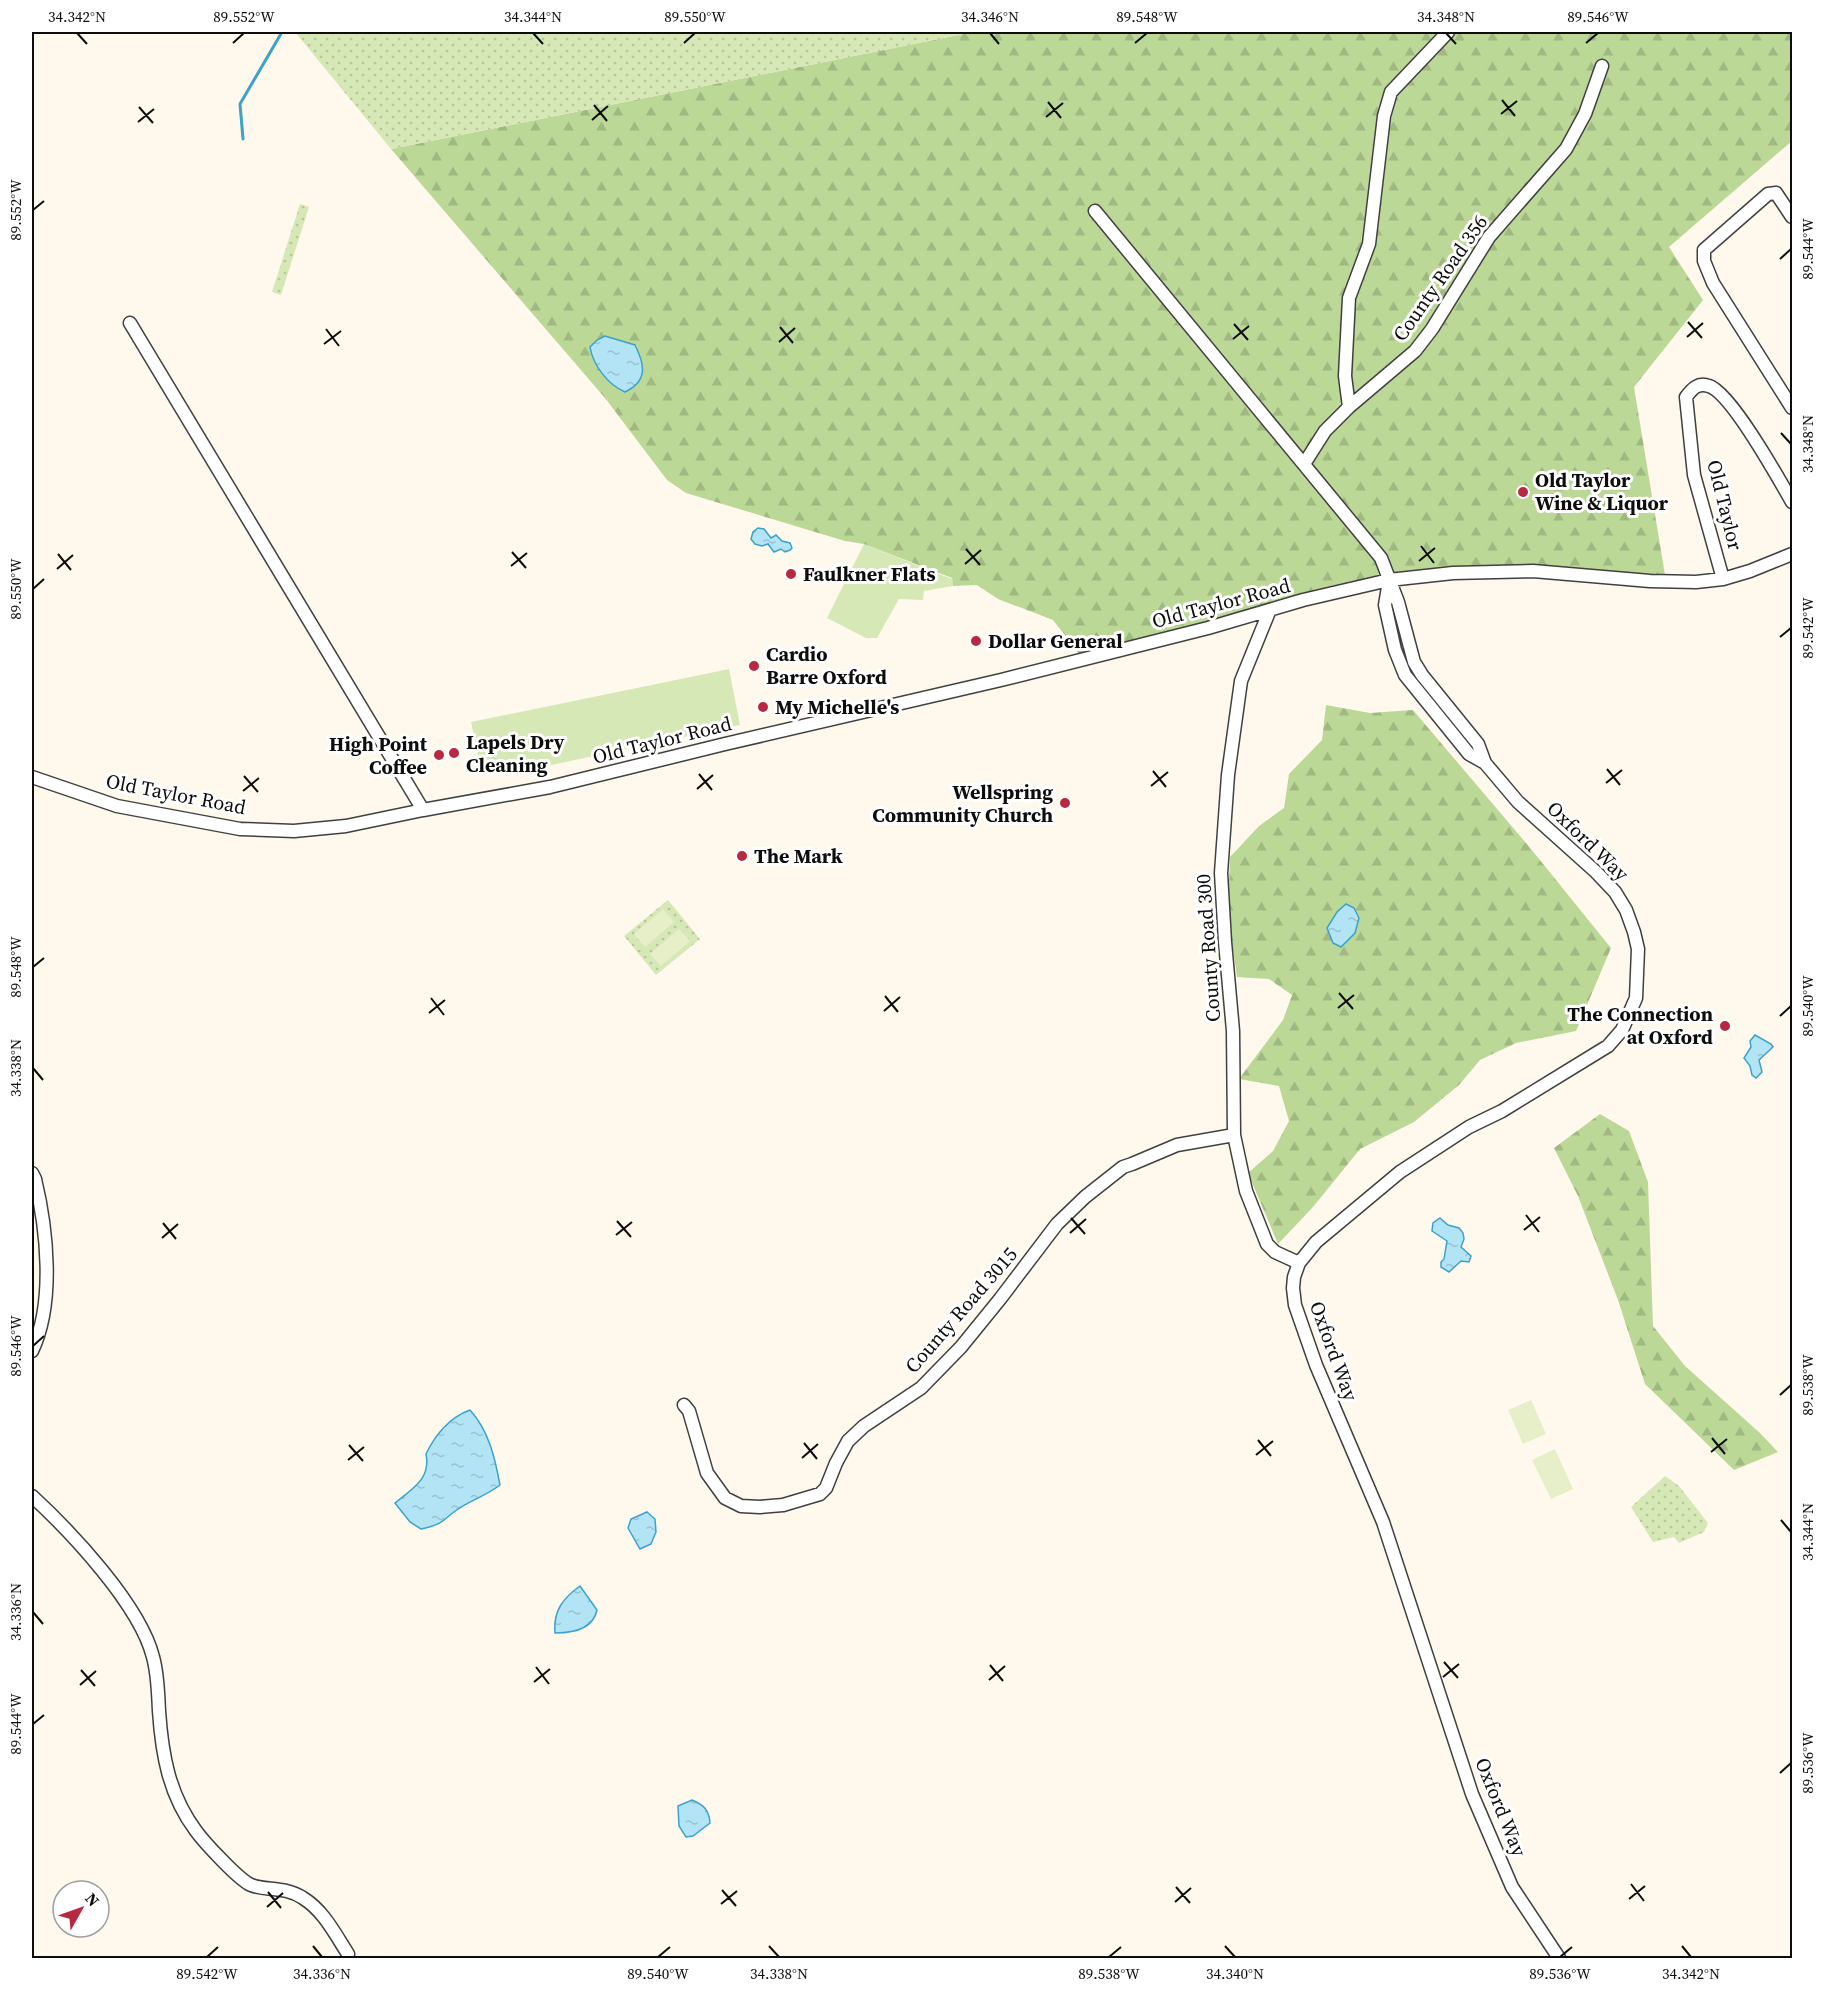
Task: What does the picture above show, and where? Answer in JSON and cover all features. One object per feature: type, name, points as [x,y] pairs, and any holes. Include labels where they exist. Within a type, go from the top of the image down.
[{"type":"street","points":[[1349,407],[1345,376],[1349,298],[1369,244],[1384,116],[1391,92],[1448,32]]},
{"type":"street","name":"County Road 356","points":[[1304,464],[1325,430],[1415,351],[1432,330],[1489,237],[1566,149],[1585,114],[1602,66]]},
{"type":"street","points":[[1792,217],[1776,193],[1768,194],[1704,250],[1704,261],[1713,283],[1792,408]]},
{"type":"street","points":[[1095,211],[1381,558],[1389,580]]},
{"type":"street","points":[[129,323],[423,810]]},
{"type":"street","name":"Old Taylor","points":[[1723,579],[1694,475],[1686,397],[1694,388],[1701,385],[1718,391],[1748,428],[1792,502]]},
{"type":"street","name":"Old Taylor Road","points":[[32,777],[117,806],[240,829],[294,831],[346,826],[550,787],[1001,680],[1269,612],[1303,600],[1389,580],[1453,573],[1533,571],[1650,581],[1696,582],[1723,579],[1792,554]]},
{"type":"street","name":"Oxford Way","points":[[1389,580],[1398,602],[1414,662],[1433,690],[1478,744],[1485,763],[1518,802],[1615,892],[1626,910],[1638,949],[1636,998],[1622,1030],[1608,1046],[1502,1111],[1469,1126],[1400,1172],[1327,1230],[1299,1263],[1293,1288],[1295,1305],[1317,1365],[1383,1522],[1472,1794],[1512,1887],[1559,1959]]},
{"type":"street","name":"County Road 300","points":[[1269,612],[1241,681],[1228,775],[1221,873],[1224,942],[1233,1031],[1234,1135],[1246,1191],[1267,1244],[1275,1252],[1299,1263]]},
{"type":"street","name":"County Road 3015","points":[[684,1405],[689,1410],[707,1473],[725,1498],[741,1506],[760,1507],[783,1504],[820,1494],[826,1488],[848,1441],[864,1426],[928,1381],[961,1347],[1057,1224],[1085,1197],[1124,1167],[1177,1145],[1234,1135]]},
{"type":"street","points":[[32,1173],[43,1219],[46,1256],[45,1295],[38,1337],[32,1351]]},
{"type":"street","points":[[32,1496],[81,1546],[146,1636],[158,1683],[164,1762],[172,1790],[196,1832],[221,1860],[250,1885],[283,1889],[303,1898],[321,1914],[348,1954]]},
{"type":"green space","points":[[295,32],[973,32],[391,149]]},
{"type":"green space","points":[[973,32],[1792,32],[1792,141],[1669,247],[1703,300],[1634,387],[1666,581],[1593,575],[1389,580],[1083,659],[1053,620],[998,599],[977,585],[953,586],[952,578],[864,544],[845,541],[686,493],[667,480],[605,398],[391,149]]},
{"type":"green space","points":[[300,204],[309,207],[281,295],[272,292]]},
{"type":"green space","points":[[864,544],[952,579],[953,586],[924,591],[923,600],[899,599],[877,638],[866,638],[827,618]]},
{"type":"green space","points":[[729,669],[740,725],[542,767],[482,774],[471,722]]},
{"type":"green space","points":[[1326,705],[1370,713],[1413,710],[1531,849],[1611,948],[1576,1031],[1516,1043],[1480,1060],[1459,1085],[1414,1122],[1360,1149],[1313,1207],[1278,1244],[1248,1173],[1273,1151],[1289,1121],[1279,1086],[1239,1079],[1283,1020],[1292,995],[1269,979],[1237,977],[1228,915],[1230,857],[1259,826],[1284,808],[1289,774],[1322,740]]},
{"type":"green space","points":[[668,900],[700,939],[656,975],[624,936]]},
{"type":"green space","points":[[663,909],[674,922],[645,947],[634,934]]},
{"type":"green space","points":[[679,929],[690,941],[661,966],[650,954]]},
{"type":"green space","points":[[1600,1114],[1629,1131],[1648,1182],[1653,1326],[1685,1366],[1778,1452],[1734,1470],[1645,1384],[1618,1300],[1578,1196],[1554,1148]]},
{"type":"green space","points":[[1531,1400],[1546,1434],[1523,1444],[1508,1410]]},
{"type":"green space","points":[[1555,1449],[1573,1489],[1551,1499],[1532,1460]]},
{"type":"green space","points":[[1665,1476],[1679,1486],[1708,1523],[1704,1532],[1679,1543],[1674,1537],[1653,1542],[1631,1507]]},
{"type":"water","points":[[605,336],[635,345],[641,359],[641,378],[625,392],[607,379],[592,354],[590,347]]},
{"type":"water","points":[[758,528],[764,529],[771,538],[776,535],[782,541],[790,543],[792,548],[785,552],[781,549],[774,552],[768,544],[762,546],[755,544],[751,539],[753,532]]},
{"type":"water","points":[[1346,904],[1354,908],[1359,918],[1355,933],[1341,947],[1333,943],[1327,928],[1337,912]]},
{"type":"water","points":[[1755,1035],[1773,1047],[1759,1060],[1762,1072],[1756,1078],[1752,1075],[1750,1066],[1744,1058],[1751,1047],[1750,1041]]},
{"type":"water","points":[[1440,1218],[1448,1225],[1459,1228],[1464,1239],[1461,1247],[1471,1256],[1469,1262],[1461,1261],[1449,1272],[1441,1267],[1447,1241],[1432,1231],[1433,1223]]},
{"type":"water","points":[[470,1410],[487,1436],[500,1485],[458,1509],[438,1524],[421,1529],[410,1522],[395,1503],[423,1477],[427,1463],[426,1454],[434,1440],[456,1417]]},
{"type":"water","points":[[647,1512],[655,1519],[656,1532],[651,1544],[640,1549],[628,1528],[631,1519]]},
{"type":"water","points":[[580,1586],[597,1610],[595,1616],[587,1626],[581,1629],[555,1633],[560,1606]]},
{"type":"water","points":[[692,1800],[705,1808],[710,1823],[693,1836],[686,1837],[679,1826],[678,1806]]},
{"type":"waterway","points":[[243,139],[240,104],[282,32]]},
{"type":"place","name":"Old Taylor Wine & Liquor","points":[[1523,492]]},
{"type":"place","name":"Faulkner Flats","points":[[791,574]]},
{"type":"place","name":"Dollar General","points":[[976,641]]},
{"type":"place","name":"Cardio Barre Oxford","points":[[754,666]]},
{"type":"place","name":"My Michelle's","points":[[763,707]]},
{"type":"place","name":"Lapels Dry Cleaning","points":[[454,753]]},
{"type":"place","name":"High Point Coffee","points":[[439,755]]},
{"type":"place","name":"Wellspring Community Church","points":[[1065,803]]},
{"type":"place","name":"The Mark","points":[[742,856]]},
{"type":"place","name":"The Connection at Oxford","points":[[1725,1026]]}]
